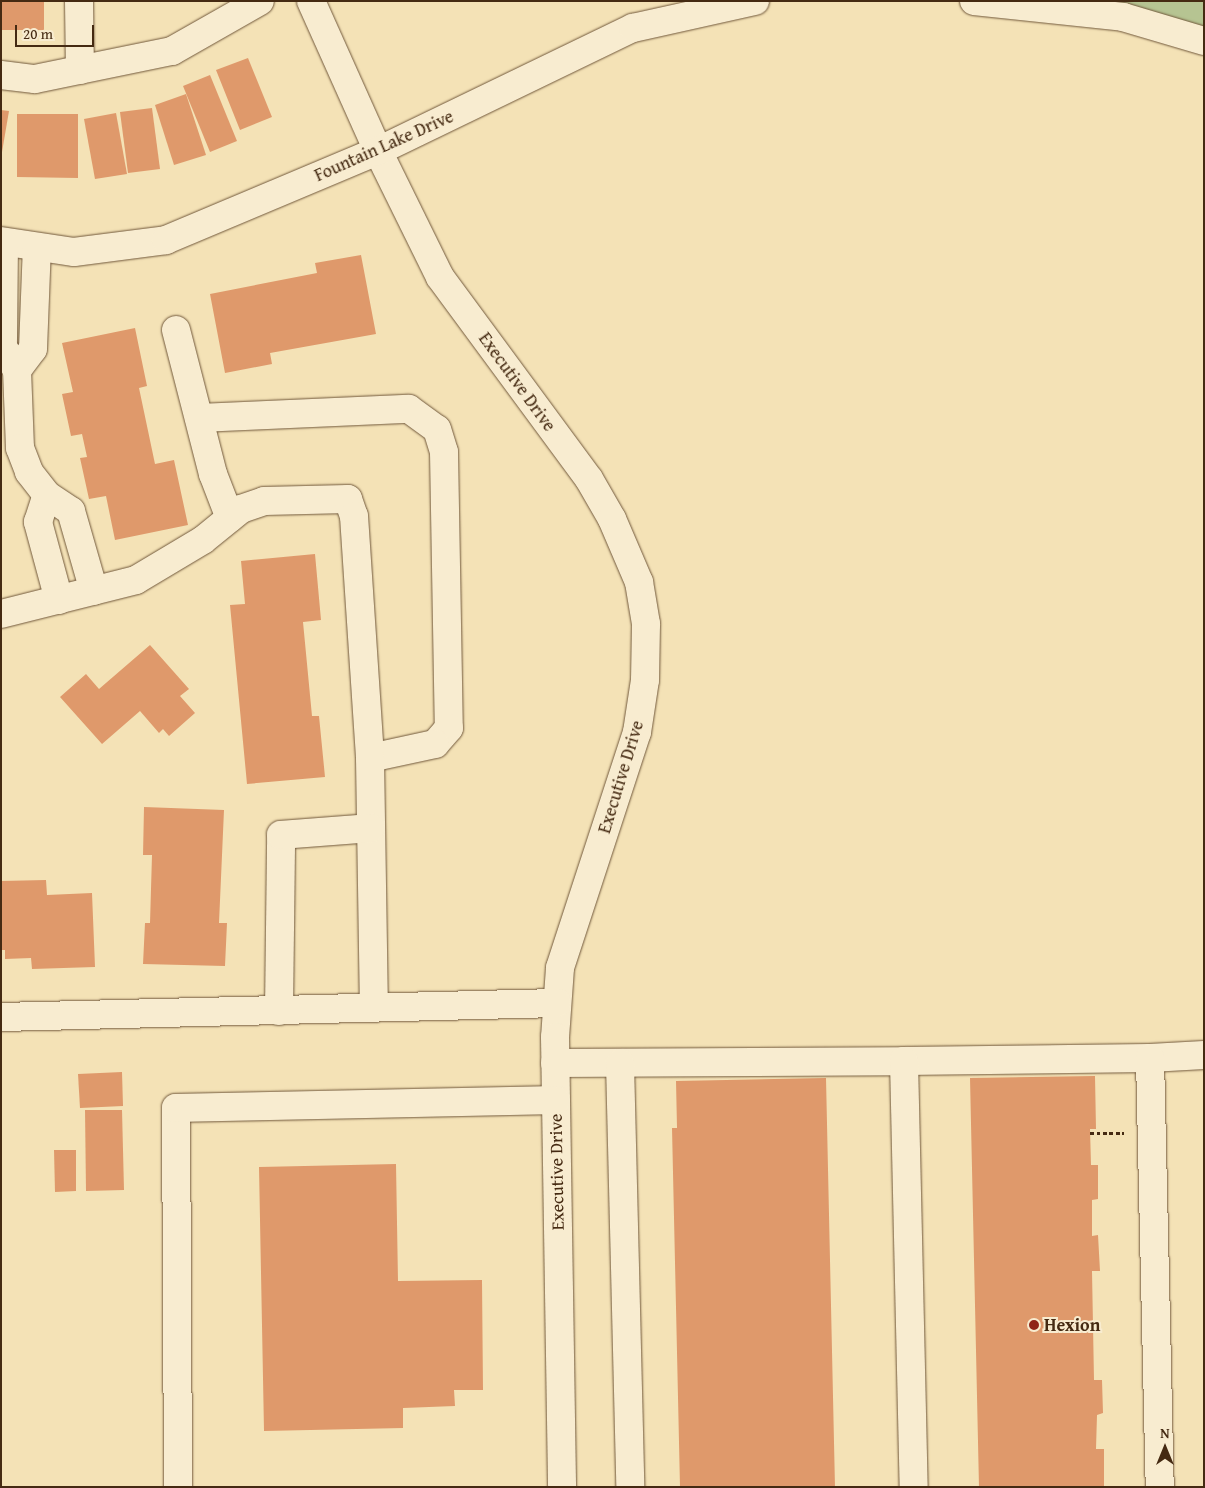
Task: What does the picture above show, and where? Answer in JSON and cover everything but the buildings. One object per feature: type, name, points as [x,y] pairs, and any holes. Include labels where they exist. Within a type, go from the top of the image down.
[{"type":"street","points":[[79,1],[80,70]]},
{"type":"street","points":[[1,74],[36,79],[172,51],[260,1]]},
{"type":"street","name":"Executive Drive","points":[[311,1],[378,151],[440,277],[589,479],[625,544],[639,582],[646,633],[645,680],[637,732],[560,968],[557,1003],[555,1062],[562,1487]]},
{"type":"street","name":"Fountain Lake Drive","points":[[2,244],[74,252],[166,240],[378,151],[633,28],[755,1]]},
{"type":"street","points":[[974,1],[1123,17],[1204,41]]},
{"type":"street","points":[[2,244],[3,347],[16,370],[20,448],[29,472],[47,495],[71,511],[94,591]]},
{"type":"street","points":[[16,370],[33,349],[37,247]]},
{"type":"street","points":[[176,330],[213,474],[230,518]]},
{"type":"street","points":[[198,418],[409,409],[436,429],[444,452],[449,728],[435,744],[370,758]]},
{"type":"street","points":[[47,495],[38,522],[58,600]]},
{"type":"street","points":[[1,614],[136,580],[203,540],[241,509],[264,501],[348,500],[354,516],[370,758],[374,1007]]},
{"type":"street","points":[[279,1011],[281,835],[372,828]]},
{"type":"street","points":[[1,1017],[557,1003]]},
{"type":"street","points":[[555,1062],[904,1061],[1150,1058],[1204,1055]]},
{"type":"street","points":[[1150,1058],[1160,1487]]},
{"type":"street","points":[[904,1061],[914,1487]]},
{"type":"street","points":[[620,1062],[630,1487]]},
{"type":"street","points":[[178,1487],[176,1108],[556,1100]]},
{"type":"path","points":[[1090,1133],[1152,1132]]},
{"type":"green space","points":[[1015,1],[1204,1],[1204,45]]},
{"type":"place","name":"Hexion","points":[[1034,1325]]}]
